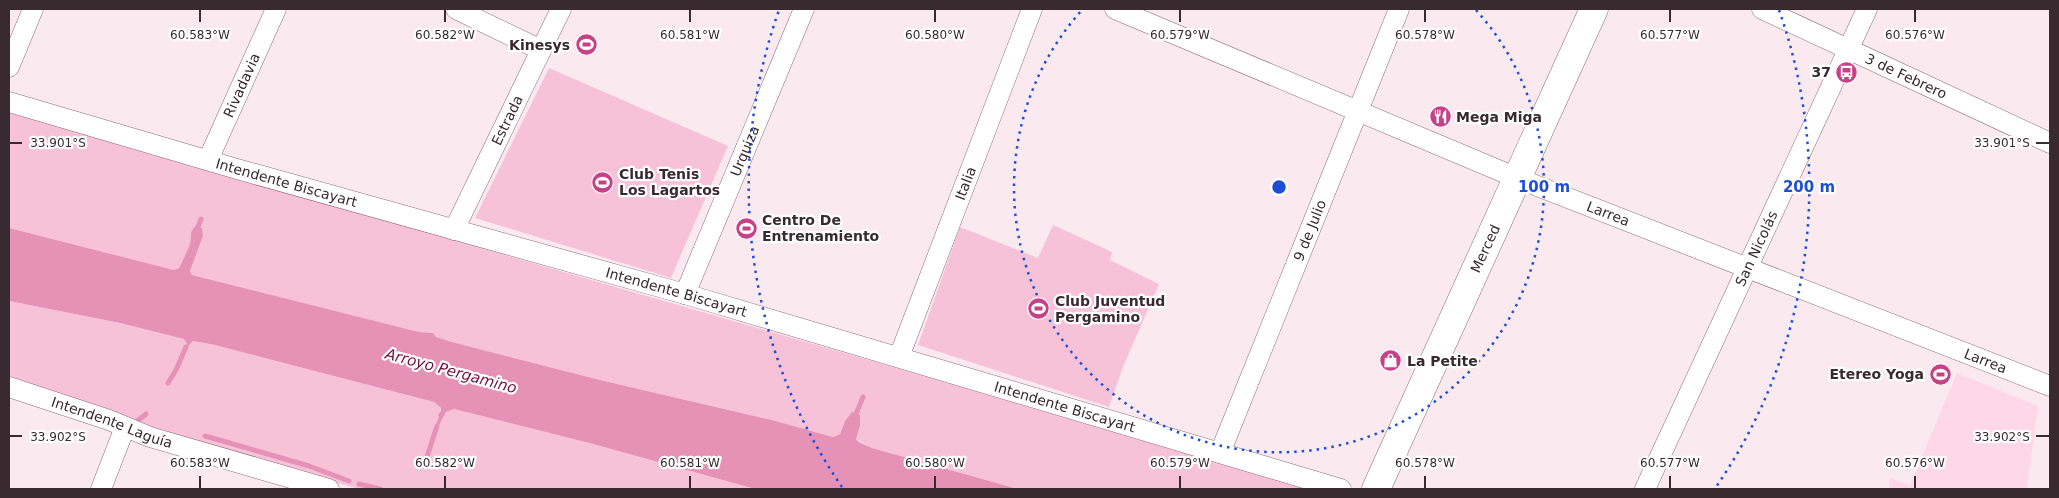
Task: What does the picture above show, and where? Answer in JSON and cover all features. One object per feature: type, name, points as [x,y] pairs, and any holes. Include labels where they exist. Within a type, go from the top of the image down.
[{"type":"street","points":[[9,67],[33,9]]},
{"type":"street","name":"Rivadavia","points":[[208,160],[276,9]]},
{"type":"street","points":[[456,9],[541,50]]},
{"type":"street","name":"Estrada","points":[[454,230],[561,9]]},
{"type":"street","name":"Urquiza","points":[[685,294],[804,9]]},
{"type":"street","name":"Italia","points":[[899,357],[1032,9]]},
{"type":"street","name":"Larrea","points":[[1115,9],[1517,178],[2050,386]]},
{"type":"street","name":"9 de Julio","points":[[1220,453],[1399,9]]},
{"type":"street","name":"Merced","points":[[1376,489],[1594,9]]},
{"type":"street","name":"3 de Febrero","points":[[1762,9],[2050,143]]},
{"type":"street","name":"San Nicolás","points":[[1645,489],[1867,9]]},
{"type":"street","name":"Intendente Biscayart","points":[[9,102],[454,230],[685,294],[1341,489]]},
{"type":"street","name":"Intendente Laguía","points":[[9,387],[109,420],[150,437],[329,489]]},
{"type":"street","points":[[101,489],[125,427]]},
{"type":"shaded area","name":"Club Tenis Los Lagartos","points":[[549,68],[728,146],[671,278],[475,218]]},
{"type":"shaded area","points":[[9,112],[893,367],[1307,489],[1018,489],[872,448],[856,439],[860,426],[845,421],[840,434],[833,437],[772,420],[600,380],[452,342],[436,337],[433,333],[419,332],[192,275],[190,271],[203,236],[202,228],[195,226],[191,232],[187,251],[179,268],[174,270],[9,228]]},
{"type":"shaded area","name":"Club Juventud Pergamino","points":[[1053,225],[1112,252],[1110,260],[1159,284],[1123,367],[1109,407],[918,345],[960,227],[1038,258]]},
{"type":"shaded area","points":[[9,301],[120,323],[185,339],[187,344],[193,341],[215,345],[434,402],[441,408],[438,427],[446,412],[454,409],[593,444],[755,489],[359,489],[170,435],[9,379]]},
{"type":"shaded area","points":[[1957,373],[2038,406],[2027,489],[1889,489],[1890,478],[1910,485]]},
{"type":"water","name":"Arroyo Pergamino","points":[[195,226],[202,228],[203,236],[190,271],[192,275],[419,332],[433,333],[436,337],[452,342],[600,380],[772,420],[833,437],[840,434],[845,421],[852,412],[860,415],[860,426],[856,439],[859,442],[872,448],[1018,489],[755,489],[593,444],[454,409],[446,412],[438,427],[436,425],[441,408],[434,402],[215,345],[193,341],[185,347],[187,344],[184,339],[120,323],[9,301],[9,228],[174,270],[179,268],[189,246],[191,232]]},
{"type":"waterway","points":[[198,227],[201,219]]},
{"type":"waterway","points":[[168,383],[186,347]]},
{"type":"waterway","points":[[856,414],[863,397]]},
{"type":"waterway","points":[[136,422],[146,414]]},
{"type":"waterway","points":[[425,463],[437,426]]},
{"type":"waterway","points":[[205,436],[309,466],[349,481]]},
{"type":"waterway","points":[[359,484],[380,489]]},
{"type":"place","name":"Kinesys","points":[[586,45]]},
{"type":"place","name":"37","points":[[1847,72]]},
{"type":"place","name":"Mega Miga","points":[[1440,117]]},
{"type":"place","name":"Club Tenis Los Lagartos","points":[[603,182]]},
{"type":"place","name":"Centro De Entrenamiento","points":[[746,228]]},
{"type":"place","name":"Club Juventud Pergamino","points":[[1039,309]]},
{"type":"place","name":"La Petite","points":[[1391,361]]},
{"type":"place","name":"Etereo Yoga","points":[[1940,374]]}]
